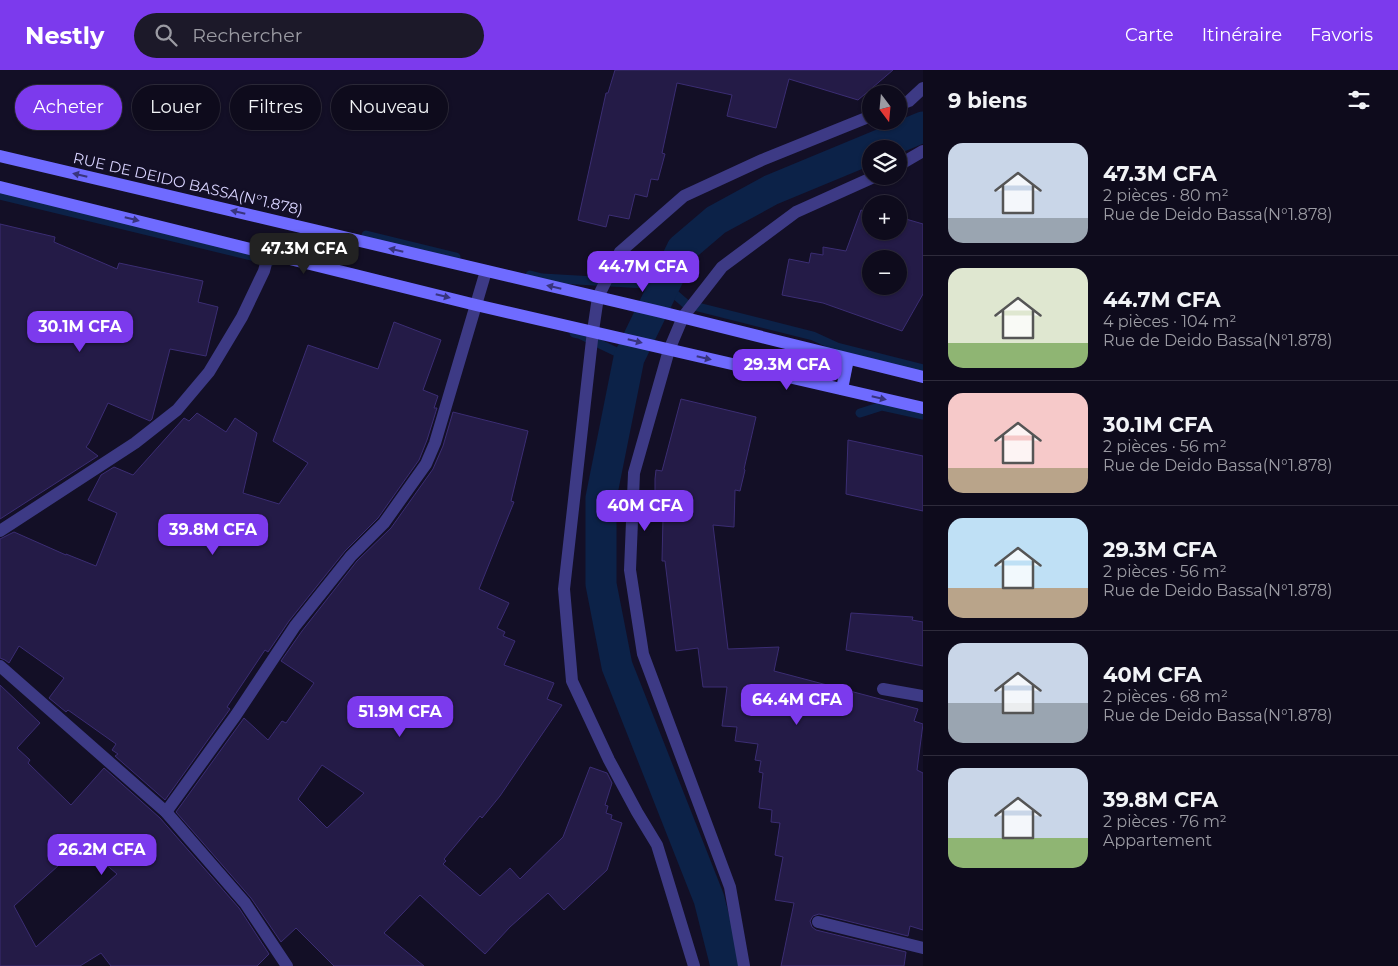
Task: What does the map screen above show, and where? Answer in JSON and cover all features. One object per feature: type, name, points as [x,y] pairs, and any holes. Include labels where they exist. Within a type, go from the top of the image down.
[{"type":"main road","name":"RUE DE DEIDO BASSA(N°1.878)","points":[[0,156],[683,317],[923,377]]},
{"type":"main road","points":[[0,187],[269,252],[476,305],[923,408]]},
{"type":"main road","points":[[842,390],[848,359]]},
{"type":"street","points":[[908,101],[923,88]]},
{"type":"street","points":[[694,966],[657,845],[609,760],[572,681],[564,589],[592,332],[598,297],[620,252],[684,196],[762,160],[862,120]]},
{"type":"street","points":[[907,160],[923,151]]},
{"type":"street","points":[[744,966],[730,887],[643,654],[630,570],[634,472],[670,350],[683,317],[722,267],[796,212],[862,182]]},
{"type":"street","points":[[0,531],[135,443],[177,410],[209,372],[242,317],[264,271],[269,252]]},
{"type":"street","points":[[166,812],[236,715],[295,626],[351,556],[384,524],[426,464],[435,443],[486,271]]},
{"type":"street","points":[[0,666],[166,812],[245,903],[287,966]]},
{"type":"street","points":[[883,689],[923,696]]},
{"type":"street","points":[[818,922],[923,948]]},
{"type":"building","points":[[615,70],[893,70],[876,85],[862,85],[862,97],[858,100],[789,79],[776,128],[727,116],[732,95],[677,83],[662,153],[665,154],[658,180],[651,179],[647,197],[635,194],[629,219],[609,215],[606,227],[578,220],[606,93],[608,93]]},
{"type":"building","points":[[861,210],[862,240],[907,240],[907,219],[923,224],[923,294],[902,331],[823,303],[782,295],[789,259],[809,263],[811,253],[823,255],[823,247],[846,251]]},
{"type":"building","points":[[0,224],[55,237],[54,242],[117,269],[119,263],[203,281],[198,302],[218,307],[206,356],[170,349],[150,421],[108,403],[86,447],[98,456],[0,519]]},
{"type":"building","points":[[394,322],[441,340],[423,390],[438,396],[434,408],[437,408],[419,460],[378,518],[345,551],[289,621],[268,652],[265,650],[227,707],[230,709],[165,800],[115,756],[118,754],[112,750],[116,744],[68,710],[66,712],[49,698],[64,678],[19,646],[9,663],[0,658],[0,539],[14,532],[96,566],[117,513],[88,500],[101,475],[114,467],[133,475],[184,418],[189,421],[197,413],[226,432],[235,418],[257,433],[243,493],[279,504],[308,463],[273,441],[308,345],[378,369]]},
{"type":"building","points":[[681,399],[756,417],[740,491],[735,490],[734,527],[713,525],[728,649],[779,647],[774,671],[918,709],[914,721],[923,724],[917,770],[923,773],[923,930],[910,926],[908,936],[819,914],[813,916],[810,921],[812,927],[816,930],[906,952],[904,966],[781,966],[794,903],[775,900],[783,857],[775,855],[780,823],[771,822],[772,810],[759,808],[763,773],[759,772],[761,761],[755,760],[758,744],[735,741],[737,727],[722,726],[727,687],[703,687],[698,648],[676,651],[665,561],[662,561],[663,517],[655,517],[655,479],[656,470],[662,471]]},
{"type":"building","points":[[453,412],[528,431],[511,501],[514,502],[479,589],[509,603],[497,628],[505,632],[503,636],[515,641],[504,665],[554,683],[547,699],[562,705],[500,796],[482,818],[480,816],[444,859],[446,861],[443,864],[480,896],[510,868],[520,879],[563,837],[590,767],[607,773],[612,783],[605,805],[608,806],[606,813],[612,815],[611,819],[622,823],[607,870],[564,910],[548,893],[510,927],[485,954],[420,895],[384,933],[424,966],[334,966],[296,928],[281,942],[251,898],[176,812],[244,718],[268,740],[282,721],[286,723],[314,683],[281,661],[357,561],[391,528],[433,469],[443,446]],"holes":[[[322,765],[364,793],[327,828],[298,799]]]},
{"type":"building","points":[[848,440],[923,456],[923,511],[846,494]]},
{"type":"building","points":[[851,613],[913,617],[912,620],[923,622],[923,666],[846,650]]},
{"type":"building","points":[[0,685],[40,723],[17,748],[30,760],[28,763],[71,805],[104,768],[160,818],[239,908],[269,954],[257,966],[111,966],[101,953],[80,966],[0,966]],"holes":[[[82,844],[117,874],[36,947],[14,906]]]},
{"type":"waterway","points":[[726,966],[709,899],[617,666],[601,584],[601,498],[629,358],[682,249],[716,220],[771,190],[923,127]]},
{"type":"waterway","points":[[0,195],[272,261]]},
{"type":"waterway","points":[[366,235],[456,257]]},
{"type":"waterway","points":[[530,275],[542,278],[664,285],[686,304],[813,336],[837,347],[923,369]]},
{"type":"waterway","points":[[574,333],[629,358]]},
{"type":"waterway","points":[[860,413],[882,406],[923,415]]}]
